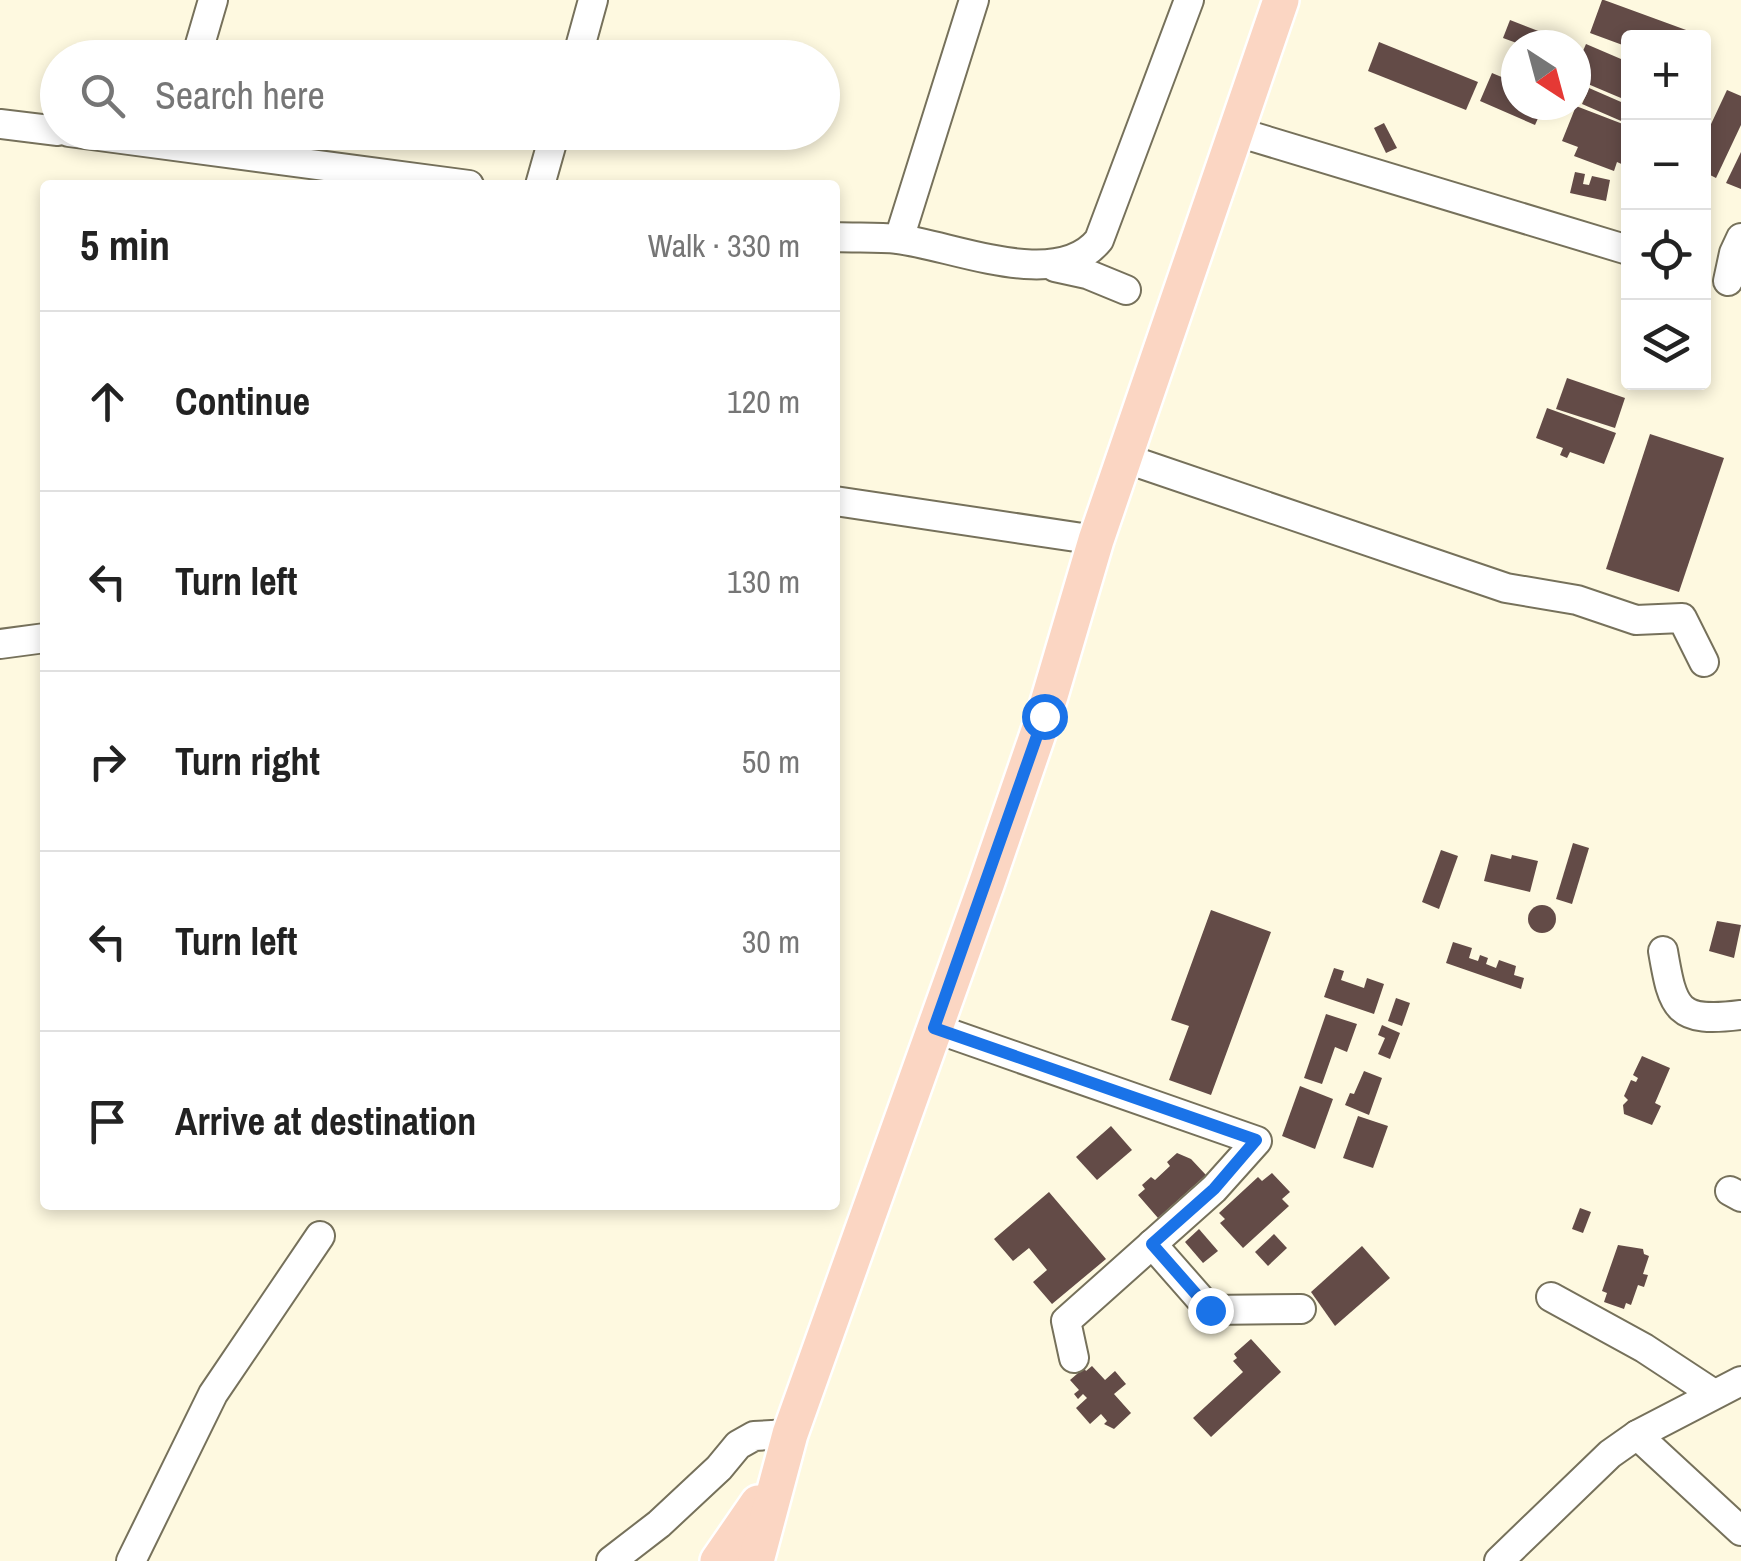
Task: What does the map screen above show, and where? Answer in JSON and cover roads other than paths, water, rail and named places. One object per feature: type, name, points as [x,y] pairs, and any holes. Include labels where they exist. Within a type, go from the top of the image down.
[{"type":"main road","points":[[734,1561],[788,1438],[876,1199],[1044,716],[1096,540],[1276,2]]},
{"type":"main road","points":[[756,1561],[788,1438]]},
{"type":"main road","points":[[772,1561],[788,1480],[788,1438]]},
{"type":"main road","points":[[718,1561],[758,1503]]},
{"type":"street","points":[[201,40],[213,0]]},
{"type":"street","points":[[582,40],[593,0]]},
{"type":"street","points":[[899,240],[974,0]]},
{"type":"street","points":[[1044,264],[1073,261],[1088,254],[1099,240],[1188,0]]},
{"type":"street","points":[[0,124],[40,129]]},
{"type":"street","points":[[1234,131],[1621,248]]},
{"type":"street","points":[[246,150],[437,180]]},
{"type":"street","points":[[541,180],[550,150]]},
{"type":"street","points":[[840,238],[899,240],[972,256],[1044,264],[1087,274],[1126,290]]},
{"type":"street","points":[[1724,280],[1741,238]]},
{"type":"street","points":[[1124,458],[1506,588],[1577,600],[1636,620],[1682,618],[1704,662]]},
{"type":"street","points":[[840,502],[1096,540]]},
{"type":"street","points":[[0,644],[40,639]]},
{"type":"street","points":[[1663,951],[1670,994],[1690,1016],[1705,1020],[1741,1015]]},
{"type":"street","points":[[934,1028],[1256,1140],[1214,1189],[1066,1321],[1074,1358]]},
{"type":"street","points":[[131,1561],[213,1394],[320,1236]]},
{"type":"street","points":[[1152,1244],[1210,1310],[1301,1309]]},
{"type":"street","points":[[1552,1297],[1644,1348],[1714,1394]]},
{"type":"street","points":[[1499,1561],[1610,1454],[1637,1435],[1741,1381]]},
{"type":"street","points":[[1637,1435],[1741,1531]]},
{"type":"street","points":[[610,1561],[660,1524],[719,1468],[738,1444],[754,1436],[788,1438]]}]
